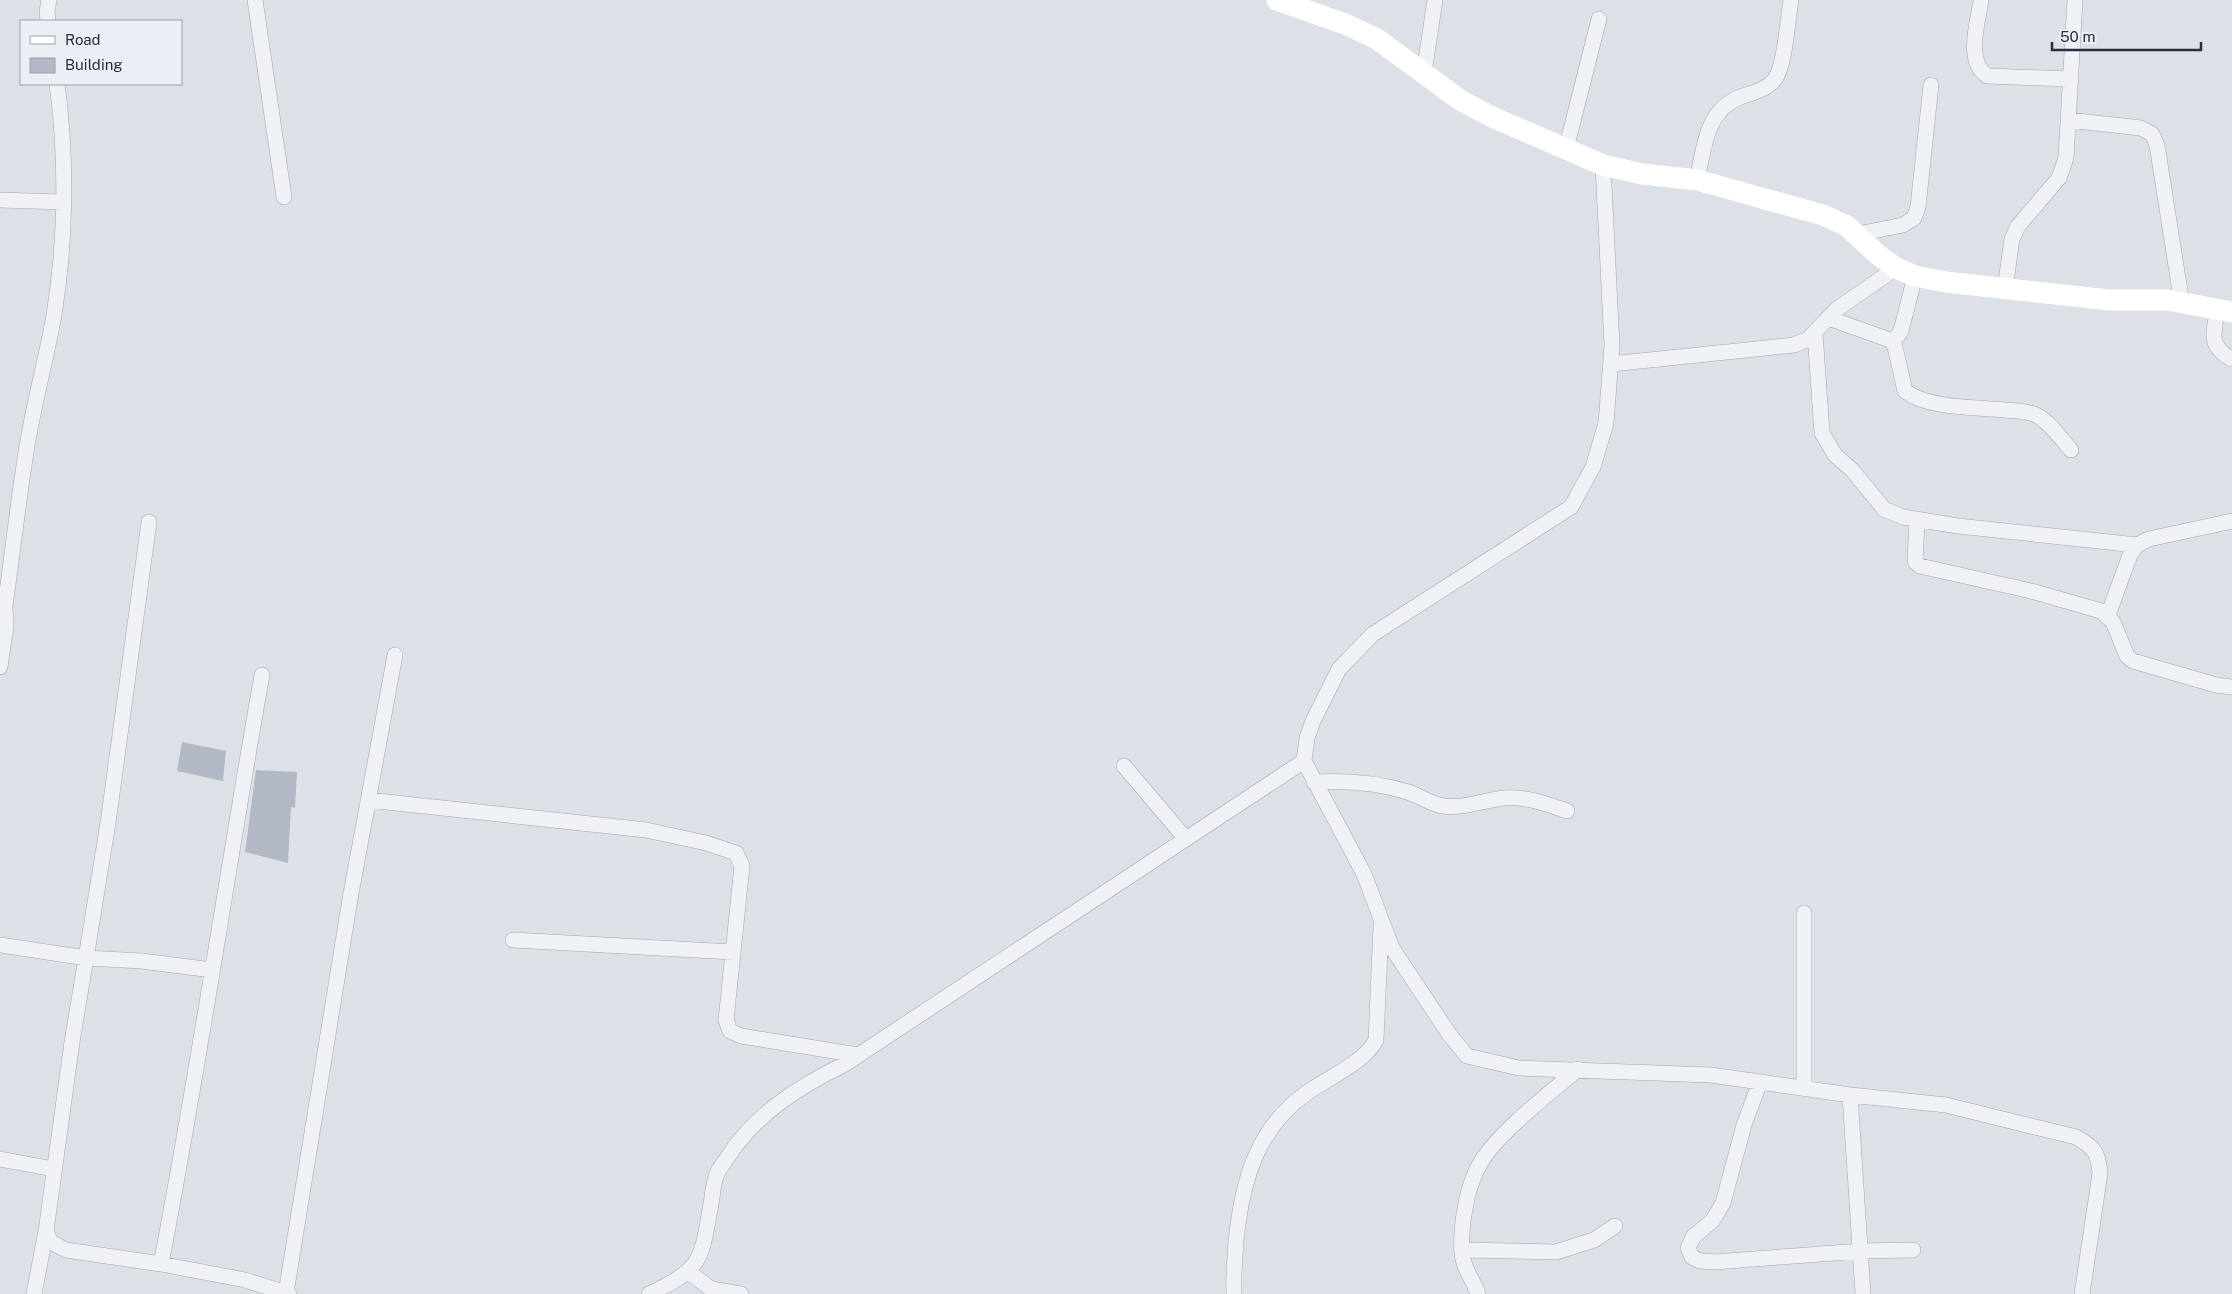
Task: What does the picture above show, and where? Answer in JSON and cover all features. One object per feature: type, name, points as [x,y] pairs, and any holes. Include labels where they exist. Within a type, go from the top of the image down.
[{"type":"street","points":[[48,20],[49,0]]},
{"type":"street","points":[[255,0],[284,197]]},
{"type":"street","points":[[1277,0],[1345,24],[1377,39],[1460,100],[1490,116],[1603,165],[1642,174],[1697,180],[1823,215],[1847,226],[1858,234],[1878,255],[1905,272],[1946,282],[2109,300],[2167,300],[2225,310],[2213,335],[2215,346],[2221,353],[2232,359]]},
{"type":"street","points":[[1424,73],[1435,0]]},
{"type":"street","points":[[1697,180],[1710,124],[1721,109],[1736,99],[1766,87],[1775,79],[1781,66],[1791,0]]},
{"type":"street","points":[[1981,0],[1975,47],[1975,60],[1979,71],[1987,76],[2070,79]]},
{"type":"street","points":[[2005,289],[2012,239],[2018,226],[2059,178],[2066,158],[2075,0]]},
{"type":"street","points":[[1566,148],[1599,19]]},
{"type":"street","points":[[0,667],[6,626],[3,605],[26,452],[54,313],[64,177],[62,123],[57,85]]},
{"type":"street","points":[[1858,234],[1903,225],[1914,218],[1918,207],[1931,85]]},
{"type":"street","points":[[2068,120],[2141,128],[2152,134],[2157,145],[2182,304]]},
{"type":"street","points":[[1603,165],[1612,346],[1606,423],[1594,467],[1571,507],[1372,634],[1339,669],[1313,721],[1307,738],[1304,761],[1364,874],[1392,948],[1448,1034],[1468,1056],[1519,1068],[1711,1074],[1850,1095],[1946,1104],[2076,1137],[2090,1145],[2098,1156],[2100,1173],[2082,1294]]},
{"type":"street","points":[[0,200],[63,202]]},
{"type":"street","points":[[1610,364],[1772,348],[1794,344],[1815,333],[1828,318],[1850,300],[1905,272]]},
{"type":"street","points":[[1892,343],[1901,330],[1905,272]]},
{"type":"street","points":[[1828,318],[1890,340],[1895,347],[1905,391],[1915,398],[1930,402],[2020,411],[2036,415],[2071,450]]},
{"type":"street","points":[[1815,333],[1822,433],[1828,445],[1852,470],[1884,509],[1903,517],[1917,520],[2038,536],[2137,545]]},
{"type":"street","points":[[1917,520],[1915,562],[1920,566],[2031,591],[2102,611],[2108,615],[2127,656],[2133,661],[2216,685],[2232,687]]},
{"type":"street","points":[[34,1294],[46,1231],[72,1042],[108,823],[149,522]]},
{"type":"street","points":[[2108,615],[2130,555],[2137,545],[2149,539],[2232,522]]},
{"type":"street","points":[[46,1231],[52,1242],[66,1250],[161,1264],[245,1280],[287,1294],[368,800],[395,655]]},
{"type":"street","points":[[161,1264],[188,1121],[262,675]]},
{"type":"street","points":[[649,1294],[678,1280],[694,1267],[704,1247],[717,1174],[748,1129],[786,1097],[858,1055],[1304,761]]},
{"type":"street","points":[[1124,766],[1186,838]]},
{"type":"street","points":[[1314,782],[1344,780],[1368,782],[1412,793],[1442,806],[1463,806],[1515,797],[1529,799],[1567,811]]},
{"type":"street","points":[[368,800],[646,830],[706,843],[736,852],[742,866],[726,1020],[730,1031],[741,1036],[858,1055]]},
{"type":"street","points":[[1804,913],[1804,1088]]},
{"type":"street","points":[[1234,1294],[1233,1279],[1242,1197],[1255,1154],[1282,1115],[1295,1101],[1359,1058],[1373,1046],[1376,1040],[1382,920]]},
{"type":"street","points":[[513,940],[733,952]]},
{"type":"street","points":[[0,945],[86,958],[142,961],[212,970]]},
{"type":"street","points":[[1478,1294],[1470,1281],[1460,1240],[1465,1204],[1481,1162],[1505,1135],[1578,1069]]},
{"type":"street","points":[[1760,1082],[1744,1125],[1723,1203],[1713,1220],[1693,1238],[1688,1248],[1692,1257],[1700,1261],[1715,1262],[1860,1251],[1913,1250]]},
{"type":"street","points":[[1850,1095],[1863,1294]]},
{"type":"street","points":[[0,1159],[54,1169]]},
{"type":"street","points":[[1462,1250],[1556,1252],[1594,1240],[1615,1226]]},
{"type":"street","points":[[688,1271],[714,1292],[741,1294]]},
{"type":"building","points":[[182,742],[226,751],[223,781],[177,771]]},
{"type":"building","points":[[256,770],[297,772],[295,808],[291,807],[288,863],[245,852]]}]
